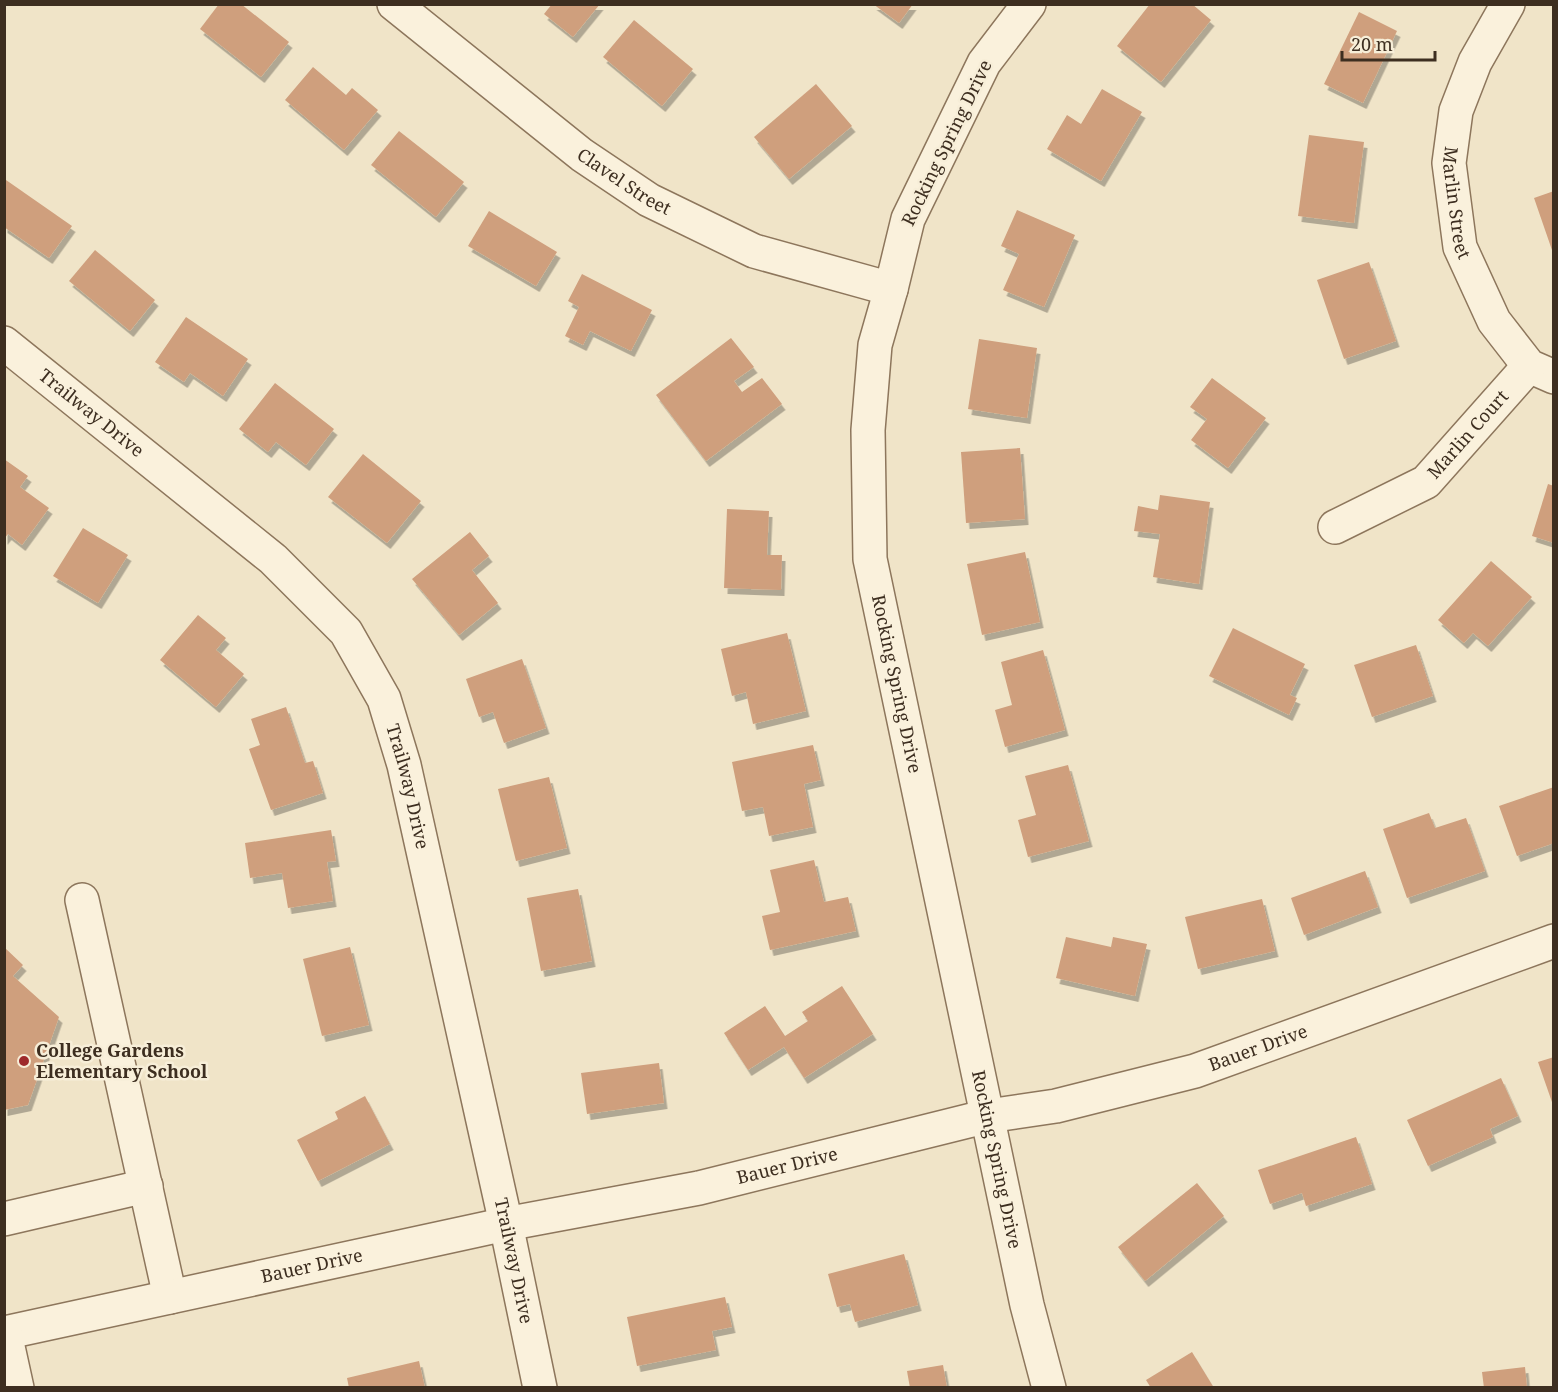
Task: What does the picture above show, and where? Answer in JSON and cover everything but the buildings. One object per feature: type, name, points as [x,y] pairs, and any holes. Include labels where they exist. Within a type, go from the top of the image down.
[{"type":"street","name":"Clavel Street","points":[[394,4],[582,155],[649,200],[754,251],[891,289]]},
{"type":"street","name":"Rocking Spring Drive","points":[[1029,4],[984,63],[908,219],[875,345],[868,430],[870,559],[1027,1305],[1049,1388]]},
{"type":"street","name":"Marlin Street","points":[[1508,4],[1475,62],[1456,111],[1449,163],[1460,247],[1494,321],[1541,372]]},
{"type":"street","name":"Trailway Drive","points":[[4,343],[273,559],[346,632],[384,699],[404,765],[540,1388]]},
{"type":"street","name":"Marlin Court","points":[[1335,527],[1426,482],[1541,372]]},
{"type":"street","points":[[82,900],[170,1297]]},
{"type":"street","name":"Bauer Drive","points":[[5,1333],[506,1224],[699,1188],[988,1116],[1056,1106],[1195,1071],[1554,940]]},
{"type":"street","points":[[4,1219],[146,1186]]},
{"type":"street","points":[[5,1333],[16,1388]]},
{"type":"place","name":"College Gardens Elementary School","points":[[24,1061]]}]
